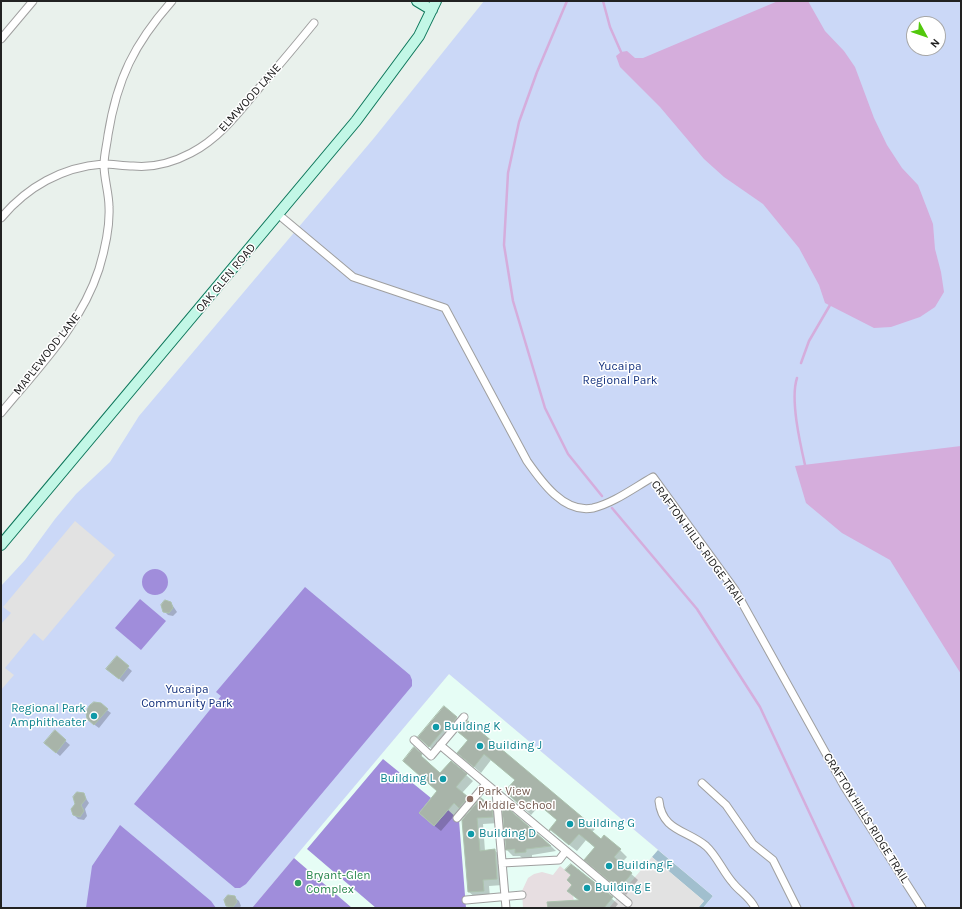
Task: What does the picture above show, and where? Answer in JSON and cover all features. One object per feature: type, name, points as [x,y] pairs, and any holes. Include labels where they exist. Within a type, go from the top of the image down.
[{"type":"main road","points":[[418,1],[434,6]]},
{"type":"main road","name":"OAK GLEN ROAD","points":[[1,545],[279,215],[356,121],[420,36],[434,6]]},
{"type":"street","points":[[1,39],[33,1]]},
{"type":"street","name":"MAPLEWOOD LANE","points":[[1,413],[77,318],[93,286],[99,268],[108,229],[110,206],[104,164],[112,107],[122,78],[136,50],[157,18],[172,1]]},
{"type":"street","name":"ELMWOOD LANE","points":[[1,218],[26,192],[52,177],[74,168],[104,164],[135,167],[159,165],[192,152],[209,142],[228,125],[314,23]]},
{"type":"street","name":"CRAFTON HILLS RIDGE TRAIL","points":[[279,215],[353,277],[445,308],[527,461],[543,484],[560,498],[577,507],[592,508],[609,502],[653,477],[735,590],[844,786],[922,908]]},
{"type":"street","points":[[414,740],[431,756],[464,717]]},
{"type":"street","points":[[440,745],[628,903]]},
{"type":"street","points":[[702,783],[726,805],[753,844],[773,860],[797,908]]},
{"type":"street","points":[[457,818],[486,784]]},
{"type":"street","points":[[496,792],[506,908]]},
{"type":"street","points":[[659,801],[661,813],[670,825],[706,846],[732,883],[751,900],[755,908]]},
{"type":"street","points":[[502,863],[559,860],[566,851]]},
{"type":"street","points":[[466,900],[522,895]]},
{"type":"shaded area","points":[[778,1],[808,1],[825,31],[844,51],[855,67],[874,118],[887,145],[902,168],[918,185],[933,224],[935,249],[944,292],[935,307],[920,317],[891,327],[874,328],[825,303],[819,285],[799,248],[763,204],[724,177],[704,159],[660,107],[620,67],[616,56],[621,52],[627,51],[635,58],[643,58]]},
{"type":"shaded area","points":[[961,446],[961,674],[890,560],[842,533],[806,503],[795,466]]},
{"type":"shaded area","points":[[75,521],[115,555],[43,641],[34,633],[5,668],[14,675],[1,690],[1,624],[11,613],[3,607]]},
{"type":"shaded area","points":[[155,569],[164,573],[168,582],[164,591],[155,595],[146,591],[142,582],[146,573]]},
{"type":"shaded area","points":[[305,587],[410,675],[412,686],[246,884],[240,888],[235,888],[134,804],[221,696],[216,692]]},
{"type":"shaded area","points":[[140,599],[166,621],[141,650],[115,628]]},
{"type":"shaded area","name":"Park View Middle School","points":[[449,674],[658,850],[609,908],[352,908],[294,858]]},
{"type":"shaded area","points":[[383,759],[431,798],[419,813],[434,826],[448,810],[459,820],[466,908],[376,908],[307,849]]},
{"type":"shaded area","points":[[120,825],[211,901],[216,908],[86,908],[92,866]]},
{"type":"shaded area","points":[[658,850],[713,896],[703,908],[698,908],[704,901],[652,857]]},
{"type":"shaded area","points":[[652,857],[704,901],[698,908],[609,908]]},
{"type":"shaded area","name":"Bryant-Glen Complex","points":[[294,858],[352,908],[252,908]]},
{"type":"shaded area","points":[[560,866],[571,875],[567,880],[572,885],[567,891],[573,896],[574,901],[555,908],[523,908],[522,891],[528,878],[534,874],[542,872],[553,875]]},
{"type":"green space","name":"Yucaipa Regional Park","points":[[484,1],[961,1],[961,908],[703,908],[713,896],[449,674],[252,908],[1,908],[1,586],[25,560],[55,519],[76,494],[110,462],[139,416],[374,138]]},
{"type":"building","points":[[165,600],[171,602],[173,608],[169,613],[163,612],[161,605]]},
{"type":"building","points":[[117,656],[129,666],[119,679],[106,669]]},
{"type":"building","name":"Regional Park Amphitheater","points":[[94,702],[101,703],[108,709],[94,725],[87,719],[86,712],[89,706]]},
{"type":"building","name":"Building K","points":[[444,706],[457,717],[450,726],[448,724],[429,747],[418,737]]},
{"type":"building","points":[[468,721],[588,822],[586,826],[601,839],[604,835],[621,849],[614,857],[632,873],[619,889],[584,860],[595,847],[579,834],[569,845],[550,829],[550,831],[549,830],[557,820],[532,799],[524,809],[505,791],[515,780],[484,754],[474,767],[457,753],[468,740],[458,732]]},
{"type":"building","points":[[55,730],[66,740],[56,753],[44,743]]},
{"type":"building","name":"Building L","points":[[414,747],[422,754],[421,756],[440,773],[451,761],[467,774],[456,787],[468,797],[459,808],[454,803],[434,826],[419,813],[437,791],[403,761]]},
{"type":"building","points":[[77,792],[84,793],[86,799],[81,805],[84,811],[80,817],[73,815],[71,809],[75,804],[73,797]]},
{"type":"building","name":"Building D","points":[[481,798],[492,807],[493,817],[477,818],[480,851],[495,849],[497,879],[483,880],[484,891],[468,892],[462,820]]},
{"type":"building","points":[[502,805],[504,805],[551,846],[526,849],[526,852],[515,853],[515,849],[506,850]]},
{"type":"building","name":"Building E","points":[[571,864],[613,897],[604,908],[548,908],[547,902],[579,900],[567,891],[572,885],[567,880],[571,875],[565,870]]},
{"type":"building","points":[[228,895],[235,896],[237,902],[233,907],[226,906],[224,900]]},
{"type":"waterway","points":[[567,1],[537,72],[519,122],[508,173],[504,245],[513,301],[545,408],[568,454],[602,496]]},
{"type":"waterway","points":[[603,1],[610,27],[621,52]]},
{"type":"waterway","points":[[801,363],[809,341],[830,305]]},
{"type":"waterway","points":[[797,378],[795,387],[795,409],[798,433],[805,465]]},
{"type":"waterway","points":[[612,508],[697,609],[760,707],[854,908]]},
{"type":"place","name":"Regional Park Amphitheater","points":[[94,716]]},
{"type":"place","name":"Building K","points":[[436,727]]},
{"type":"place","name":"Building J","points":[[480,746]]},
{"type":"place","name":"Building L","points":[[443,779]]},
{"type":"place","name":"Park View Middle School","points":[[470,799]]},
{"type":"place","name":"Building G","points":[[570,824]]},
{"type":"place","name":"Building D","points":[[471,834]]},
{"type":"place","name":"Building F","points":[[609,866]]},
{"type":"place","name":"Bryant-Glen Complex","points":[[298,883]]},
{"type":"place","name":"Building E","points":[[587,888]]},
{"type":"park label","name":"Yucaipa Community Park","points":[[187,697]]}]
